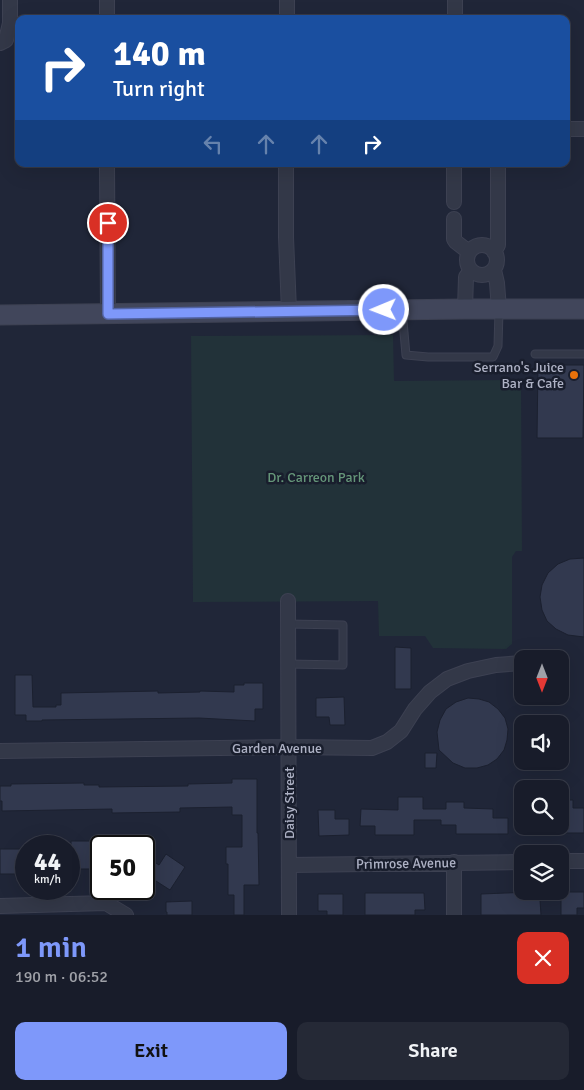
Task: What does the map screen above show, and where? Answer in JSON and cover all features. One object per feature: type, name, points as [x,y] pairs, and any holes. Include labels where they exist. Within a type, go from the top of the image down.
[{"type":"main road","points":[[0,315],[584,309]]},
{"type":"street","points":[[3,42],[10,23],[10,0]]},
{"type":"street","points":[[107,0],[107,15]]},
{"type":"street","points":[[287,0],[287,15]]},
{"type":"street","points":[[455,0],[455,15]]},
{"type":"street","points":[[570,129],[584,129]]},
{"type":"street","points":[[107,167],[108,314]]},
{"type":"street","points":[[286,167],[289,311]]},
{"type":"street","points":[[454,167],[454,202]]},
{"type":"street","points":[[494,252],[498,244],[498,167]]},
{"type":"street","points":[[454,219],[454,239],[469,252]]},
{"type":"street","points":[[494,270],[484,275],[471,270],[467,262],[472,248],[481,245],[491,248],[496,256],[497,261],[494,270],[499,309]]},
{"type":"street","points":[[465,309],[466,277],[471,270]]},
{"type":"street","name":"Daisy Street","points":[[288,601],[289,915]]},
{"type":"street","name":"Garden Avenue","points":[[0,751],[288,747],[372,748],[387,742],[400,731],[415,709],[430,692],[447,679],[468,671],[514,664]]},
{"type":"street","points":[[569,861],[584,861]]},
{"type":"street","points":[[454,862],[454,915]]},
{"type":"street","name":"Primrose Avenue","points":[[289,865],[514,862]]},
{"type":"street","points":[[0,906],[106,903],[126,915]]},
{"type":"lane","points":[[402,310],[406,355],[493,357],[498,346],[499,309]]},
{"type":"lane","points":[[535,354],[584,354]]},
{"type":"lane","points":[[288,624],[343,625],[343,665],[288,664]]},
{"type":"green space","name":"Dr. Carreon Park","points":[[393,335],[394,381],[521,380],[522,551],[516,551],[512,557],[512,644],[506,649],[433,648],[425,636],[379,636],[378,601],[193,602],[191,336]]},
{"type":"building","points":[[538,365],[584,365],[583,438],[537,438]]},
{"type":"building","points":[[584,558],[584,637],[568,635],[556,629],[547,621],[542,610],[540,597],[542,585],[548,573],[558,564],[570,559]]},
{"type":"building","points":[[395,647],[411,648],[411,689],[395,689]]},
{"type":"building","points":[[15,675],[32,675],[33,707],[56,707],[56,705],[61,705],[61,693],[234,692],[234,685],[263,683],[263,709],[255,709],[255,721],[199,718],[26,721],[26,715],[15,715]]},
{"type":"building","points":[[344,697],[345,725],[330,725],[329,717],[316,717],[316,698]]},
{"type":"building","points":[[468,698],[489,702],[505,718],[508,729],[504,750],[497,759],[488,765],[477,768],[465,768],[453,763],[439,750],[437,732],[440,720],[446,709],[456,702]]},
{"type":"building","points":[[425,753],[437,753],[436,768],[425,768]]},
{"type":"building","points":[[232,779],[257,779],[259,885],[244,885],[244,915],[234,915],[234,895],[228,895],[226,847],[242,847],[242,815],[232,815],[232,807],[180,808],[180,812],[112,813],[112,809],[2,811],[2,801],[0,801],[0,786],[11,786],[11,784],[84,783],[84,785],[99,785],[99,787],[188,786],[188,784],[232,783]]},
{"type":"building","points":[[398,797],[423,797],[423,809],[446,809],[446,802],[464,802],[464,808],[493,809],[493,818],[508,818],[508,834],[456,834],[456,825],[441,825],[441,820],[414,820],[414,835],[375,835],[375,826],[360,826],[361,809],[398,810]]},
{"type":"building","points":[[569,800],[573,800],[573,808],[584,808],[584,833],[569,833]]},
{"type":"building","points":[[318,810],[335,810],[335,819],[349,819],[349,835],[319,836]]},
{"type":"building","points":[[80,841],[90,841],[90,869],[80,869]]},
{"type":"building","points":[[0,849],[15,849],[15,874],[0,874]]},
{"type":"building","points":[[166,854],[185,867],[170,890],[155,880],[155,862],[159,865]]},
{"type":"building","points":[[569,892],[584,892],[584,908],[577,908],[577,915],[561,915],[561,900],[569,900]]},
{"type":"building","points":[[365,893],[424,893],[425,910],[415,910],[415,915],[365,915]]},
{"type":"building","points":[[514,893],[514,900],[540,900],[541,915],[481,915],[481,894]]},
{"type":"building","points":[[318,894],[343,894],[343,915],[327,915],[327,911],[318,911]]},
{"type":"building","points":[[192,901],[192,915],[167,915],[166,902]]},
{"type":"place","name":"Serrano's Juice Bar & Cafe","points":[[574,375]]},
{"type":"route","points":[[108,223],[108,314],[384,310]]}]
